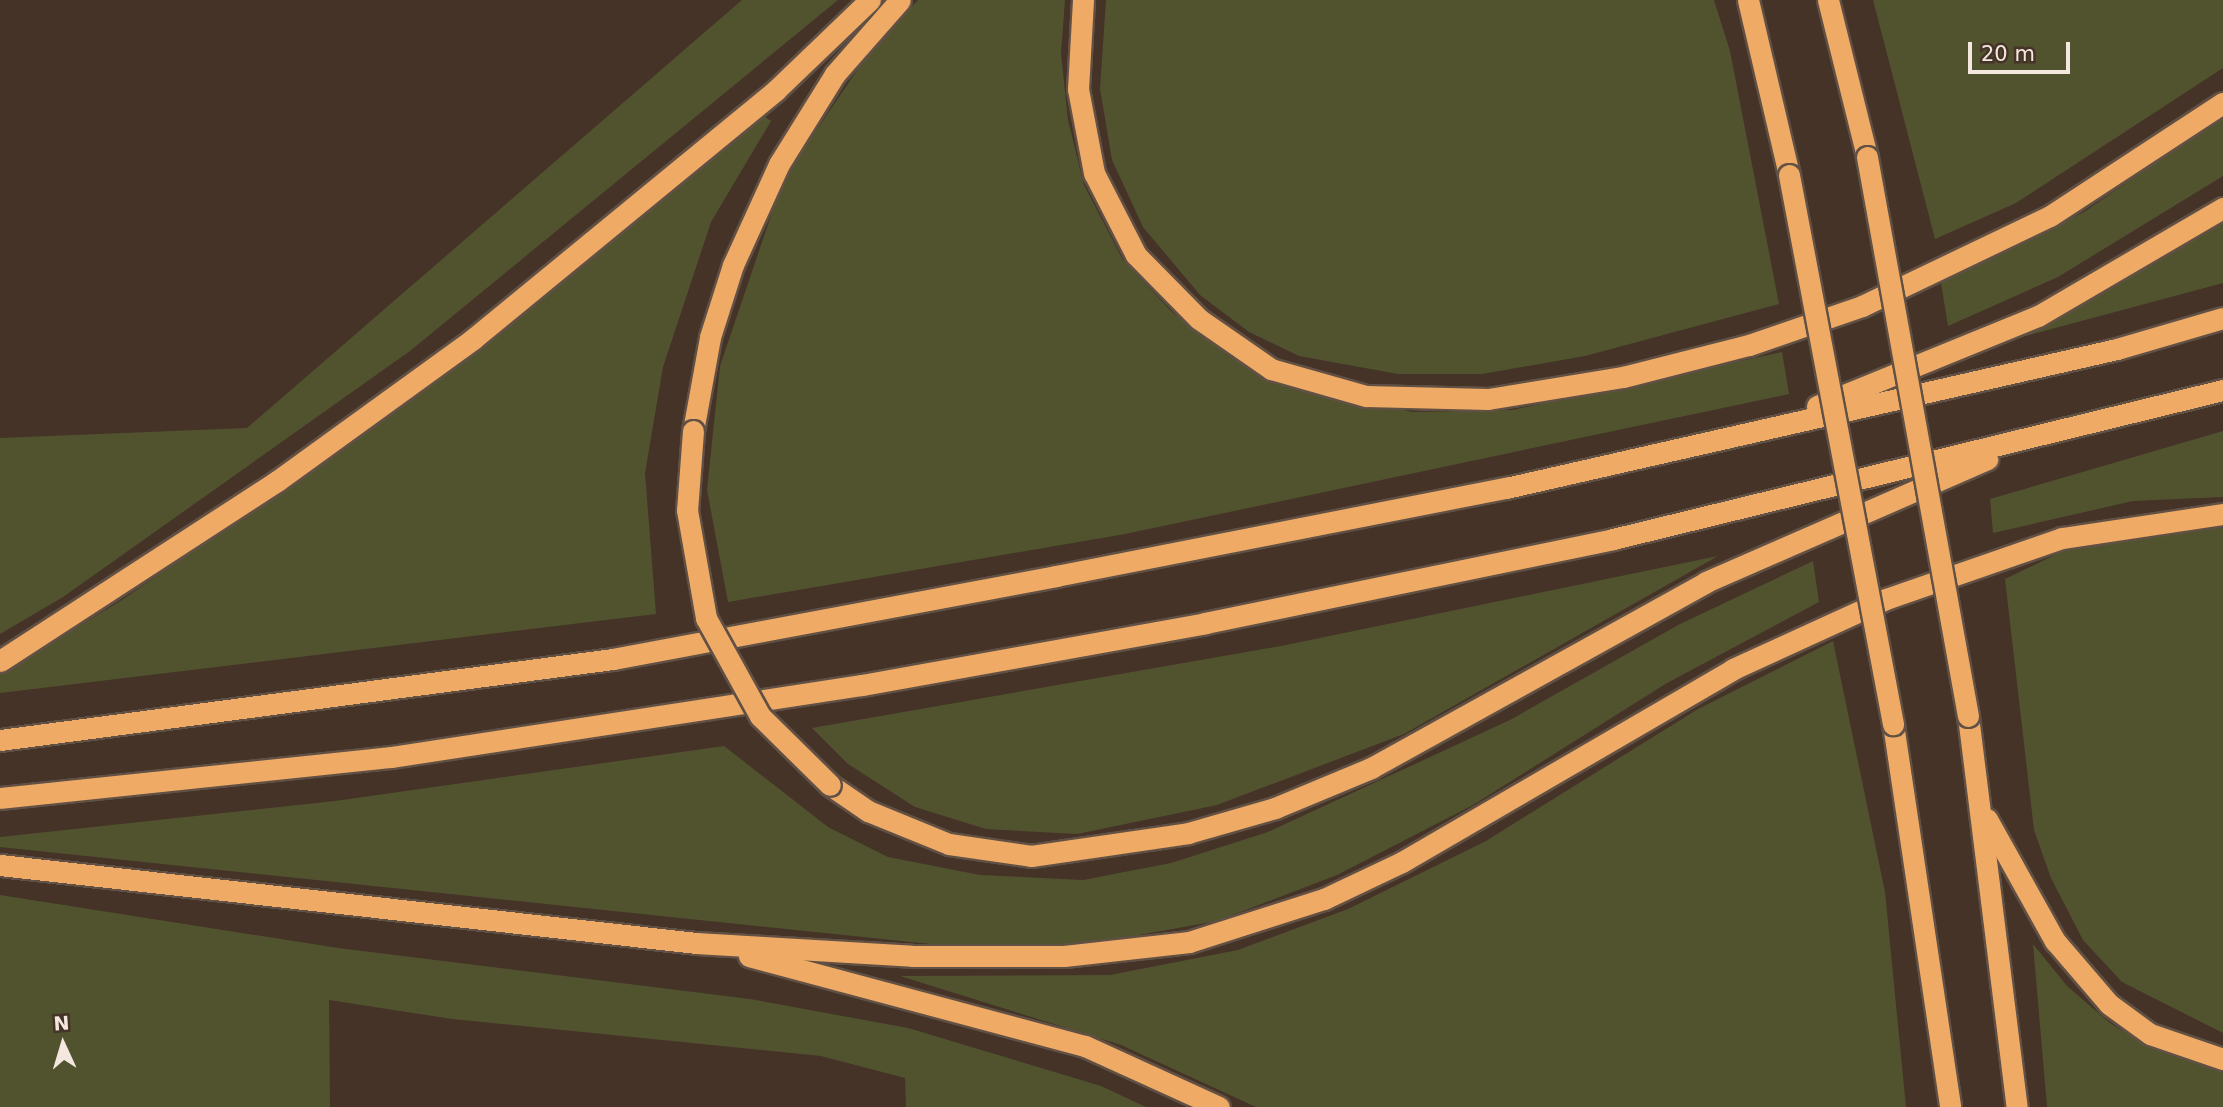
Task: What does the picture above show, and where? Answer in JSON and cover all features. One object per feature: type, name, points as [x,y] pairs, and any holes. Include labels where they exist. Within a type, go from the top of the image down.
[{"type":"highway","points":[[0,661],[277,481],[473,339],[765,98],[870,0]]},
{"type":"highway","points":[[900,0],[835,74],[779,164],[733,265],[709,337],[693,431],[687,510],[706,618],[760,716],[830,785],[869,811],[949,844],[1031,856],[1188,833],[1275,808],[1371,768],[1706,582],[2041,436]]},
{"type":"highway","points":[[1083,0],[1078,89],[1094,173],[1136,255],[1199,318],[1271,369],[1366,396],[1488,399],[1623,377],[1762,341],[1862,306],[2050,216],[2223,103]]},
{"type":"highway","points":[[1748,0],[1789,176],[1893,724],[1950,1107]]},
{"type":"highway","points":[[1828,0],[1867,157],[1968,716],[1983,811],[2017,1107]]},
{"type":"highway","points":[[1766,427],[2038,316],[2223,208]]},
{"type":"highway","points":[[0,740],[613,659],[1492,491],[2117,349],[2223,318]]},
{"type":"highway","points":[[0,798],[391,757],[862,685],[1613,539],[2223,390]]},
{"type":"highway","points":[[0,865],[696,943],[926,956],[1065,956],[1189,942],[1324,900],[1402,862],[1733,669],[1875,604],[2062,538],[2223,513]]},
{"type":"highway","points":[[1983,811],[2055,941],[2109,1004],[2150,1034],[2223,1059]]},
{"type":"highway","points":[[696,943],[1086,1046],[1219,1107]]},
{"type":"green space","points":[[742,0],[838,0],[410,351],[63,597],[0,634],[0,438],[247,428]]},
{"type":"green space","points":[[918,0],[1065,0],[1061,54],[1068,120],[1084,185],[1123,260],[1171,311],[1227,355],[1286,386],[1413,412],[1512,410],[1782,352],[1789,394],[1125,534],[728,602],[707,490],[720,366],[783,180],[870,51]]},
{"type":"green space","points":[[1106,0],[1714,0],[1730,51],[1779,304],[1585,356],[1482,374],[1398,374],[1299,356],[1249,332],[1200,295],[1143,227],[1112,160],[1100,89]]},
{"type":"green space","points":[[1873,0],[2223,0],[2223,68],[2016,203],[1935,239]]},
{"type":"green space","points":[[764,116],[771,121],[711,222],[663,367],[645,473],[656,614],[0,693],[0,674],[122,600],[346,444]]},
{"type":"green space","points":[[2223,116],[2223,176],[2058,277],[1948,326],[1941,283],[2084,212]]},
{"type":"green space","points":[[2223,219],[2223,283],[2007,341],[2160,259]]},
{"type":"green space","points":[[2223,431],[2223,497],[2133,501],[1993,533],[1990,499]]},
{"type":"green space","points":[[2200,527],[2223,528],[2223,1033],[2122,982],[2083,940],[2051,878],[2034,830],[2005,579],[2067,549]]},
{"type":"green space","points":[[1718,556],[1404,734],[1217,805],[1077,834],[986,829],[915,807],[848,764],[812,728],[1281,646]]},
{"type":"green space","points":[[1813,561],[1819,602],[1667,683],[1473,805],[1337,875],[1217,921],[1083,945],[940,945],[0,847],[0,837],[335,801],[724,746],[828,827],[888,857],[980,875],[1083,880],[1171,863],[1268,832],[1510,720],[1680,624]]},
{"type":"green space","points":[[1833,641],[1885,892],[1906,1107],[1256,1107],[1121,1045],[900,976],[1110,975],[1238,950],[1348,909],[1486,841],[1698,709]]},
{"type":"green space","points":[[0,895],[338,948],[750,999],[908,1028],[1101,1086],[1146,1107],[906,1107],[905,1078],[821,1056],[452,1019],[329,1000],[330,1107],[0,1107]]},
{"type":"green space","points":[[2033,944],[2067,986],[2110,1023],[2144,1044],[2223,1069],[2223,1107],[2047,1107]]}]
